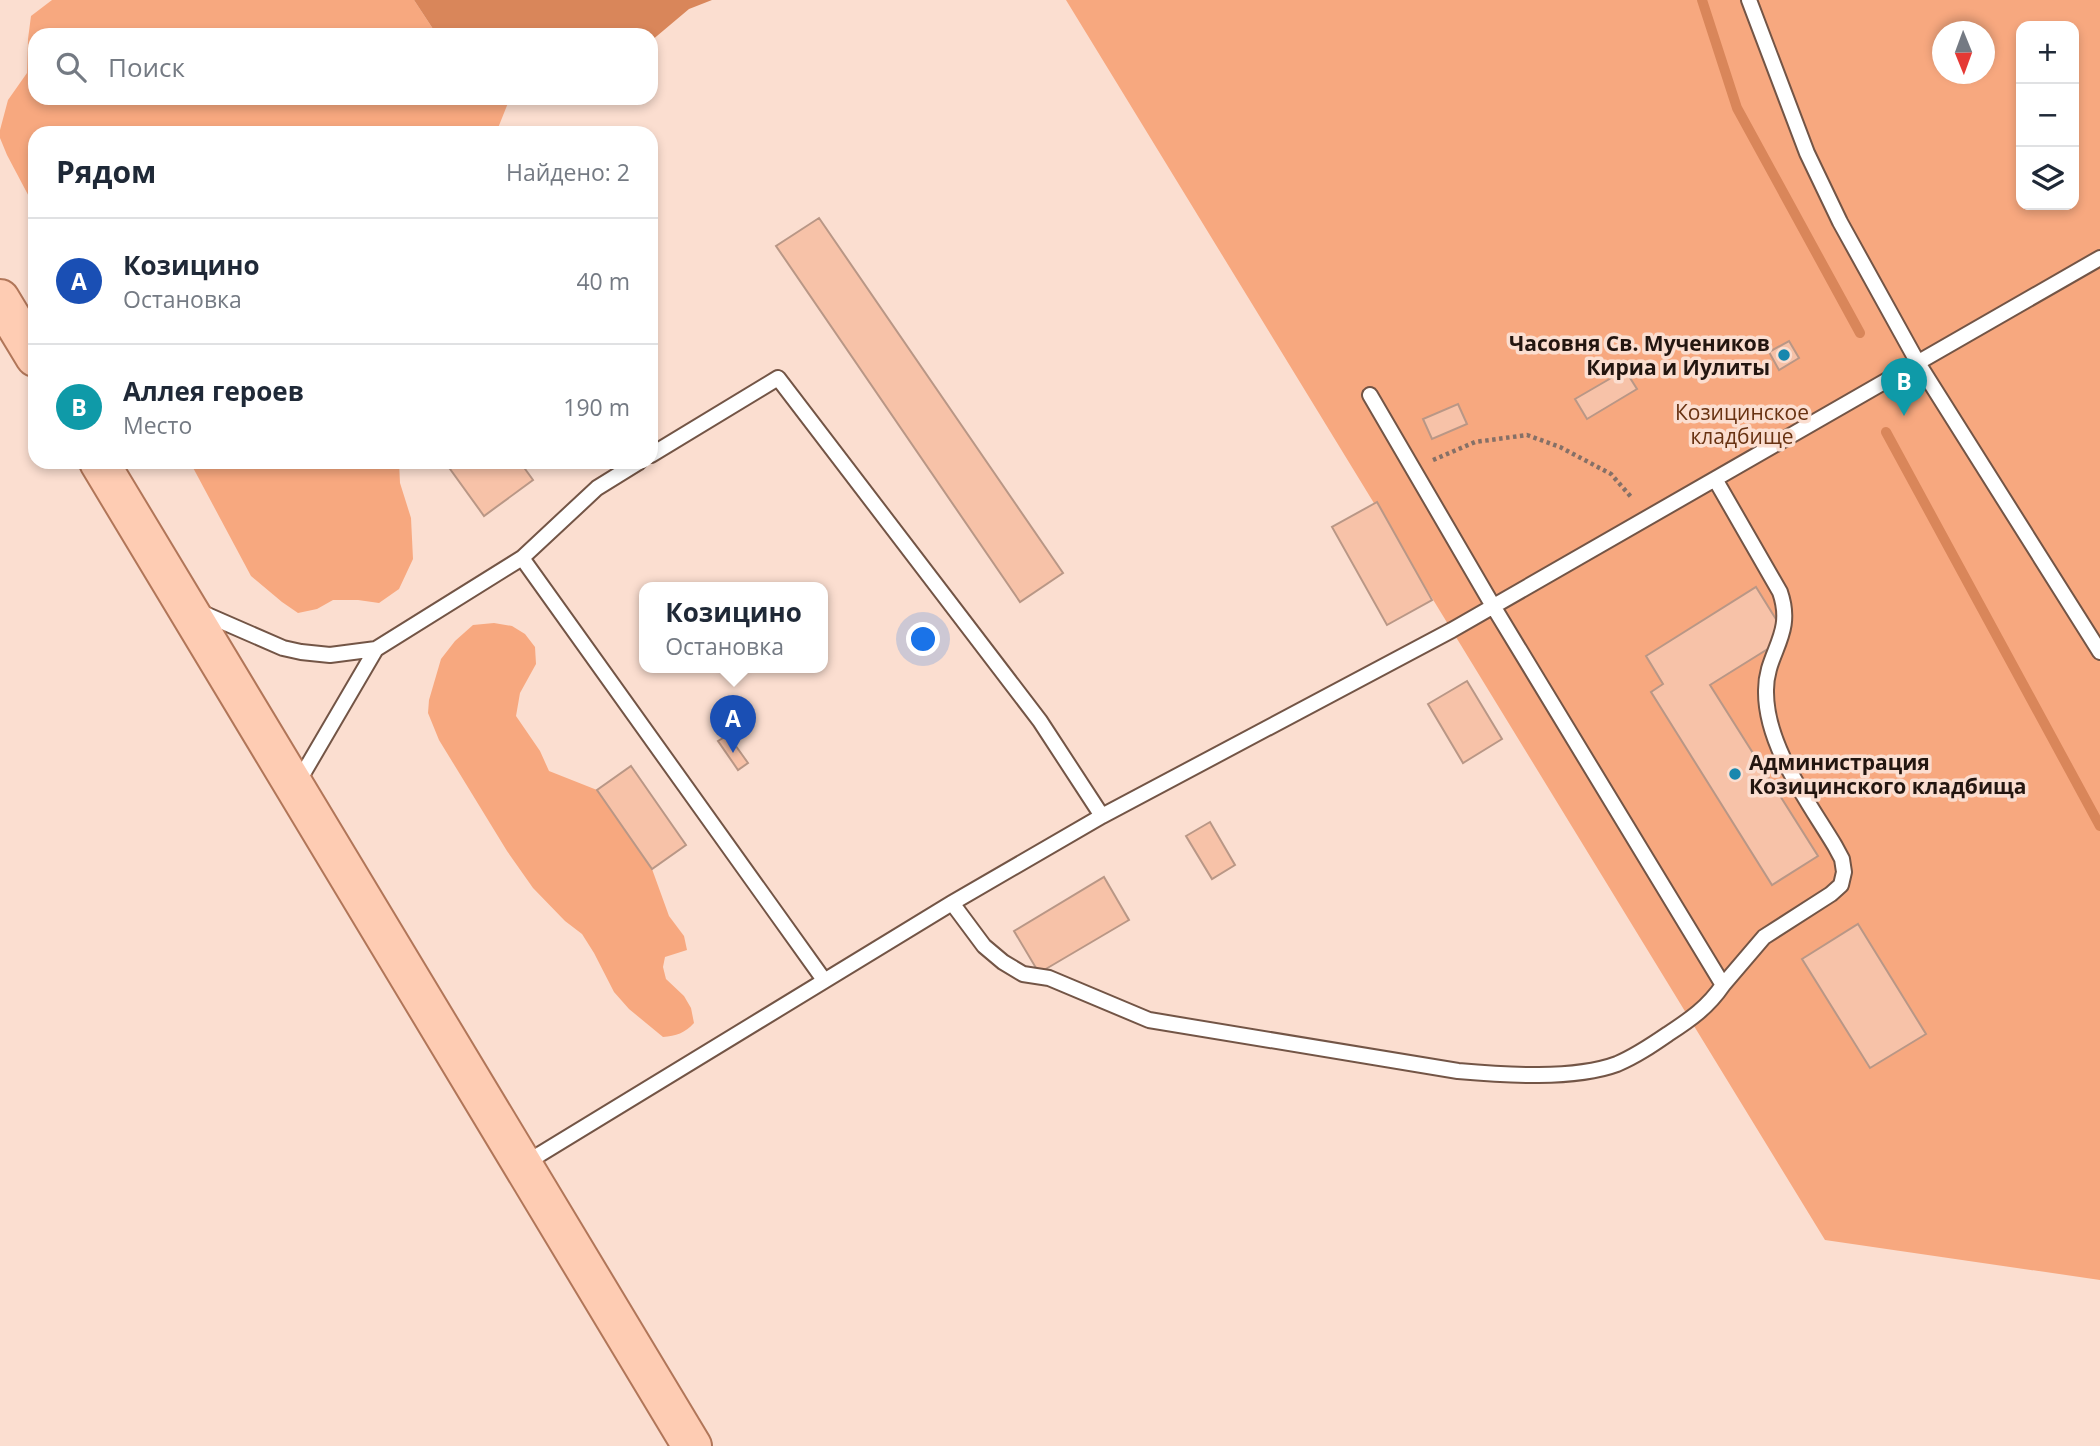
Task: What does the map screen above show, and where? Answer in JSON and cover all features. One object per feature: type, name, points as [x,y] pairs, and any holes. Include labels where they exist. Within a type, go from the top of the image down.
[{"type":"main road","points":[[0,299],[28,345]]},
{"type":"main road","points":[[103,469],[692,1446]]},
{"type":"lane","points":[[1749,0],[1807,153],[1840,222],[1918,363],[2100,652]]},
{"type":"lane","points":[[522,1164],[952,903],[1102,816],[1493,606],[2100,258]]},
{"type":"lane","points":[[658,451],[778,378],[1040,721],[1102,816]]},
{"type":"lane","points":[[1370,395],[1493,606],[1723,985]]},
{"type":"lane","points":[[186,606],[283,648],[330,655],[376,649],[522,558],[597,488],[628,469]]},
{"type":"lane","points":[[952,903],[984,946],[1023,974],[1049,978],[1149,1020],[1458,1072],[1557,1074],[1615,1065],[1637,1055],[1712,1002],[1764,937],[1831,894],[1844,879],[1842,859],[1785,762],[1767,716],[1766,688],[1783,633],[1785,605],[1715,479]]},
{"type":"lane","points":[[522,558],[824,981]]},
{"type":"lane","points":[[296,786],[376,649]]},
{"type":"path","points":[[1423,464],[1475,442],[1527,435],[1560,447],[1611,474],[1648,517]]},
{"type":"green space","points":[[52,0],[414,0],[432,28],[29,28],[31,16]]},
{"type":"green space","name":"Козицинское кладбище","points":[[1066,0],[2100,0],[2100,1280],[1825,1240]]},
{"type":"green space","points":[[28,39],[28,105],[507,105],[499,126],[28,126],[28,195],[0,138],[8,100],[27,73]]},
{"type":"green space","points":[[194,469],[399,469],[400,483],[411,518],[413,559],[399,589],[379,603],[333,600],[317,609],[298,613],[251,576]]},
{"type":"green space","points":[[494,623],[512,626],[525,634],[535,647],[536,664],[520,693],[516,716],[540,751],[549,771],[597,790],[652,869],[669,916],[684,936],[687,950],[665,957],[663,967],[666,979],[684,996],[691,1008],[694,1023],[680,1033],[663,1037],[629,1009],[614,992],[582,934],[565,921],[533,888],[507,851],[439,740],[428,713],[441,659],[455,641],[473,625]]},
{"type":"shaded area","points":[[414,0],[712,0],[689,9],[658,35],[658,28],[432,28]]},
{"type":"building","points":[[819,218],[1063,573],[1020,602],[776,246]]},
{"type":"building","name":"Часовня Св. Мучеников Кириа и Иулиты","points":[[1789,341],[1799,358],[1779,370],[1769,352]]},
{"type":"building","points":[[1625,370],[1637,389],[1587,419],[1575,399]]},
{"type":"building","points":[[1458,404],[1467,424],[1432,439],[1423,419]]},
{"type":"building","points":[[450,469],[525,469],[533,480],[484,516]]},
{"type":"building","points":[[1377,502],[1432,600],[1387,625],[1332,527]]},
{"type":"building","name":"Администрация Козицинского кладбища","points":[[1756,587],[1787,637],[1710,685],[1818,856],[1772,885],[1651,692],[1663,684],[1646,656]]},
{"type":"building","points":[[1467,681],[1502,739],[1463,763],[1428,704]]},
{"type":"building","points":[[728,735],[748,763],[738,770],[718,741]]},
{"type":"building","points":[[631,766],[686,845],[652,869],[597,790]]},
{"type":"building","points":[[1210,822],[1235,865],[1212,879],[1186,836]]},
{"type":"building","points":[[1104,877],[1129,920],[1039,973],[1014,931]]},
{"type":"building","points":[[1858,924],[1926,1034],[1870,1068],[1802,959]]},
{"type":"waterway","points":[[1702,0],[1737,108],[1860,333]]},
{"type":"waterway","points":[[1886,432],[2100,826]]},
{"type":"place","name":"Часовня Св. Мучеников Кириа и Иулиты","points":[[1784,355]]},
{"type":"place","name":"Аллея героев","points":[[1904,416]]},
{"type":"place","name":"Козицино","points":[[733,753]]},
{"type":"place","name":"Администрация Козицинского кладбища","points":[[1735,774]]}]
